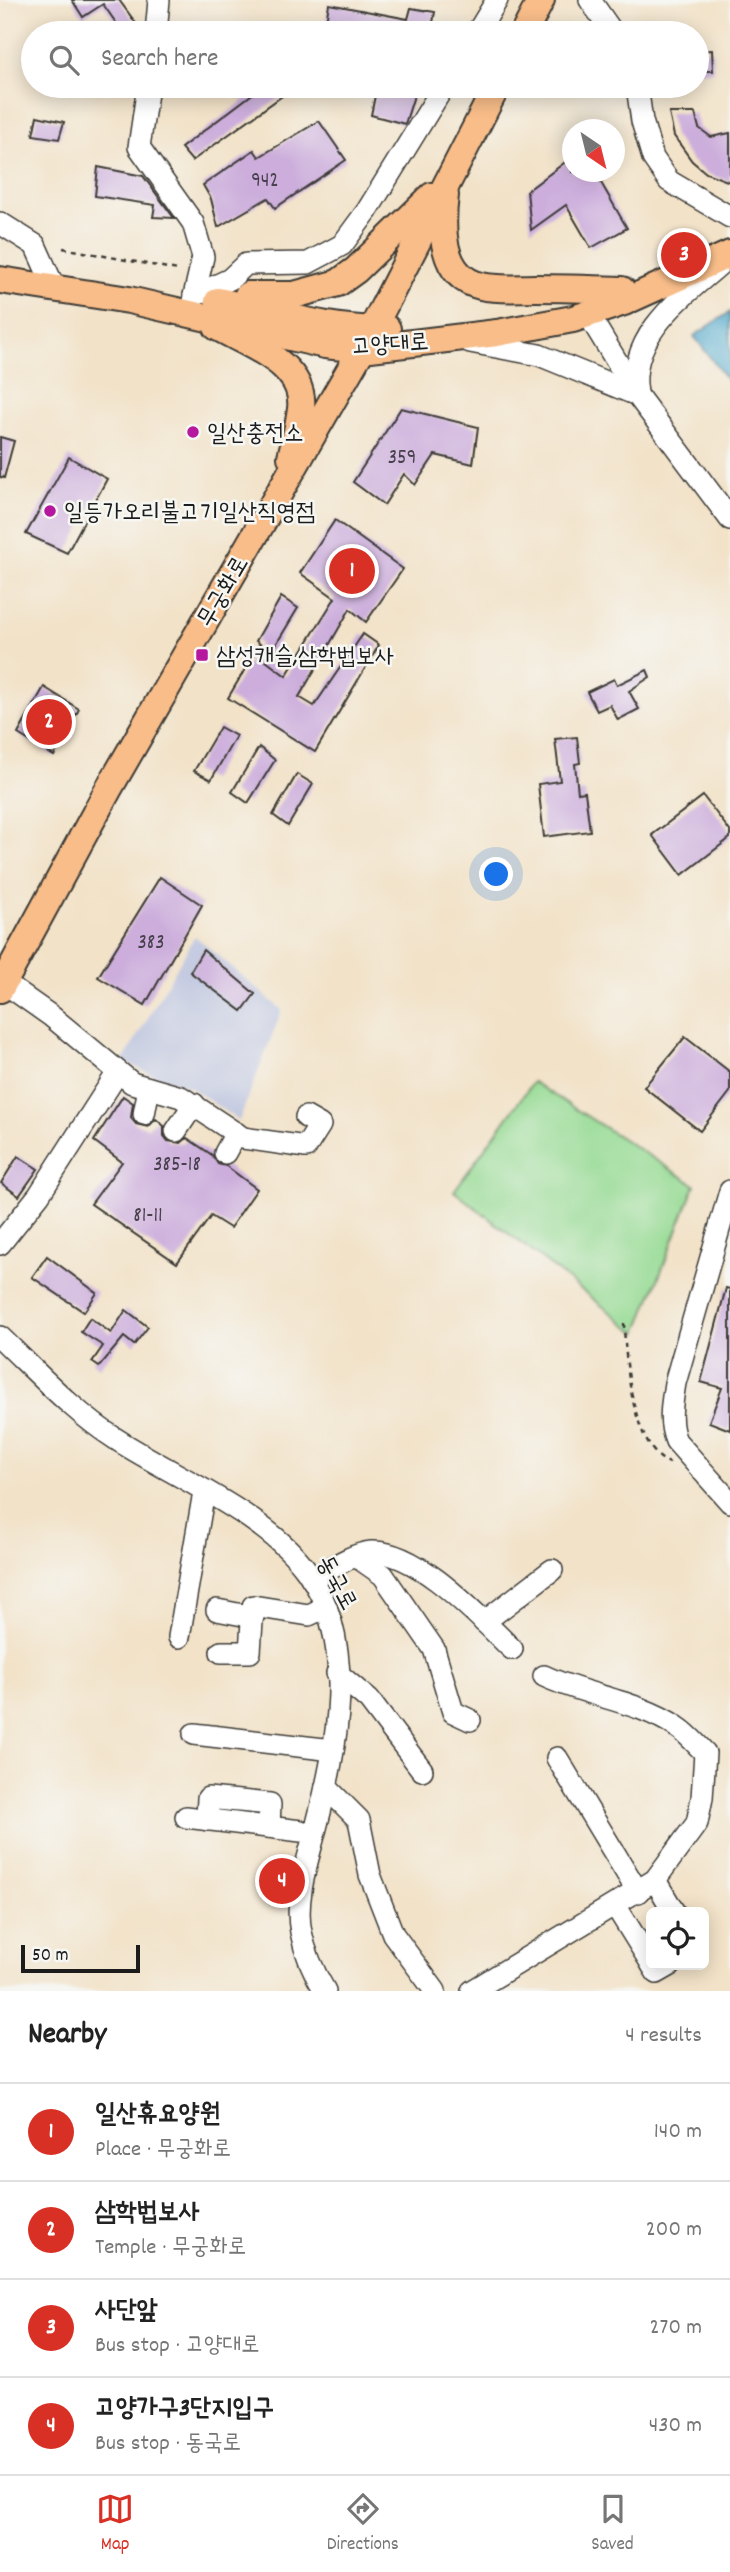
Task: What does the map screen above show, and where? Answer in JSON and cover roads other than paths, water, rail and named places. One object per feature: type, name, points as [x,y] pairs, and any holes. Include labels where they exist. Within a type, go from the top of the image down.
[{"type":"main road","points":[[530,21],[541,0]]},
{"type":"main road","name":"무궁화로","points":[[1,984],[108,790],[367,340],[491,98]]},
{"type":"main road","points":[[192,304],[294,295],[338,283],[356,270],[377,247],[447,183]]},
{"type":"main road","points":[[447,183],[442,219],[445,251],[458,272],[477,285],[498,289],[622,290]]},
{"type":"main road","name":"고양대로","points":[[367,340],[502,320],[583,303],[622,290],[730,240]]},
{"type":"main road","name":"고양대로","points":[[0,262],[48,276],[367,340],[451,339],[497,333],[588,314],[624,302],[730,255]]},
{"type":"main road","name":"고양대로","points":[[0,280],[48,276]]},
{"type":"main road","points":[[192,304],[271,357],[295,379],[302,406],[287,480]]},
{"type":"street","points":[[157,21],[159,0]]},
{"type":"street","points":[[484,21],[497,0]]},
{"type":"street","points":[[590,0],[604,21]]},
{"type":"street","points":[[146,98],[139,147],[193,223],[203,257],[192,304]]},
{"type":"street","points":[[192,304],[230,279],[246,264],[308,262],[342,244],[367,211],[437,98]]},
{"type":"street","points":[[639,98],[642,121],[653,158],[669,181],[730,217]]},
{"type":"street","points":[[0,223],[35,245],[48,276]]},
{"type":"street","points":[[637,395],[634,379],[638,356],[649,335],[679,300],[730,255]]},
{"type":"street","points":[[588,314],[637,395],[730,519]]},
{"type":"street","points":[[451,339],[539,355],[637,395]]},
{"type":"street","name":"무궁화로","points":[[1,984],[43,1009],[132,1083],[194,1104],[243,1138],[306,1147],[320,1125],[306,1117]]},
{"type":"street","points":[[0,1244],[39,1195],[118,1072]]},
{"type":"street","points":[[144,1114],[149,1088]]},
{"type":"street","points":[[176,1131],[194,1104]]},
{"type":"street","points":[[225,1153],[236,1133]]},
{"type":"street","points":[[730,1191],[672,1402],[672,1430],[694,1464],[730,1502]]},
{"type":"street","name":"동국로","points":[[0,1337],[113,1438],[250,1518],[285,1548],[312,1579],[326,1607],[337,1644],[333,1750],[301,1893],[300,1930],[313,1970],[325,1991]]},
{"type":"street","points":[[178,1637],[204,1492]]},
{"type":"street","points":[[312,1579],[368,1552],[389,1552],[448,1587],[512,1648]]},
{"type":"street","points":[[357,1557],[383,1575],[434,1649],[453,1712],[470,1720]]},
{"type":"street","points":[[484,1622],[552,1570]]},
{"type":"street","points":[[221,1652],[250,1652],[253,1606],[309,1615],[326,1607]]},
{"type":"street","points":[[217,1610],[253,1617]]},
{"type":"street","points":[[337,1673],[369,1700],[422,1770]]},
{"type":"street","points":[[484,1988],[656,1880],[696,1823],[702,1798],[705,1753],[677,1727],[636,1707],[574,1691],[544,1676]]},
{"type":"street","points":[[194,1734],[333,1750]]},
{"type":"street","points":[[557,1758],[638,1892]]},
{"type":"street","points":[[326,1787],[359,1820],[370,1875],[393,1934],[435,1991]]},
{"type":"street","points":[[309,1855],[299,1840],[301,1831],[306,1814],[321,1810]]},
{"type":"street","points":[[196,1819],[301,1831]]},
{"type":"street","points":[[656,1880],[671,1907]]},
{"type":"street","points":[[615,1905],[646,1954]]},
{"type":"water","points":[[730,312],[730,384],[694,336]]},
{"type":"place","name":"사단앞","points":[[684,255]]},
{"type":"place","name":"일산충전소","points":[[193,432]]},
{"type":"place","name":"일등가오리불고기일산직영점","points":[[50,511]]},
{"type":"place","name":"일산휴요양원","points":[[352,571]]},
{"type":"place","name":"삼성캐슬,삼학법보사","points":[[202,655]]},
{"type":"place","name":"삼학법보사","points":[[49,722]]},
{"type":"place","name":"고양가구3단지입구","points":[[282,1881]]}]
